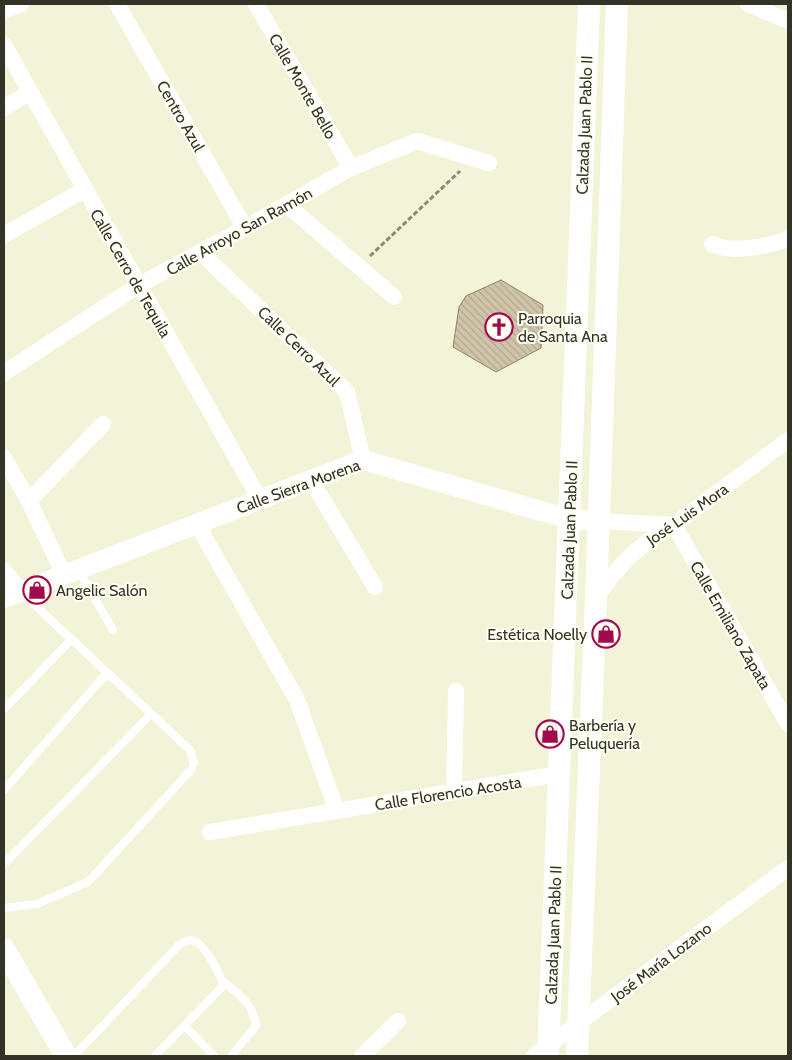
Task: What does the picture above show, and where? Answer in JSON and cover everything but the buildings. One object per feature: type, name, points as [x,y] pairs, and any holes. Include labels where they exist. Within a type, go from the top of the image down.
[{"type":"main road","name":"Calzada Juan Pablo II","points":[[543,1053],[559,774],[589,4]]},
{"type":"main road","name":"Calzada Juan Pablo II","points":[[577,1056],[599,521],[617,4]]},
{"type":"main road","points":[[581,222],[608,236]]},
{"type":"main road","points":[[4,950],[66,1056]]},
{"type":"street","points":[[4,11],[21,4]]},
{"type":"street","name":"Centro Azul","points":[[117,4],[246,228]]},
{"type":"street","name":"Calle Monte Bello","points":[[256,4],[351,168]]},
{"type":"street","points":[[748,4],[788,21]]},
{"type":"street","name":"Calle Cerro de Tequila","points":[[4,45],[29,93],[260,500]]},
{"type":"street","points":[[4,108],[29,93]]},
{"type":"street","name":"Calle Arroyo San Ramón","points":[[4,373],[138,285],[246,228],[351,168],[417,141],[482,160]]},
{"type":"street","points":[[4,235],[84,190]]},
{"type":"street","points":[[287,205],[394,298]]},
{"type":"street","points":[[712,244],[745,248],[768,246],[788,240]]},
{"type":"street","name":"Calle Cerro Azul","points":[[200,252],[347,392],[363,460]]},
{"type":"street","points":[[29,501],[103,424]]},
{"type":"street","name":"José Luis Mora","points":[[596,598],[630,556],[651,539],[674,526],[788,440]]},
{"type":"street","points":[[4,458],[71,572]]},
{"type":"street","name":"Calle Sierra Morena","points":[[12,594],[363,460],[569,519],[599,521]]},
{"type":"street","points":[[311,480],[376,587]]},
{"type":"street","points":[[599,521],[674,526]]},
{"type":"street","points":[[197,524],[297,700],[337,811]]},
{"type":"street","name":"Calle Emiliano Zapata","points":[[674,526],[788,724]]},
{"type":"street","points":[[4,571],[12,594]]},
{"type":"street","points":[[454,792],[456,691]]},
{"type":"street","name":"Calle Florencio Acosta","points":[[210,832],[559,774]]},
{"type":"street","name":"José María Lozano","points":[[543,1053],[578,1024],[788,868]]},
{"type":"street","points":[[362,1056],[398,1021]]},
{"type":"lane","points":[[71,572],[113,630]]},
{"type":"lane","points":[[4,908],[37,904],[88,882],[191,770],[194,763],[190,750],[72,640],[12,594]]},
{"type":"lane","points":[[4,709],[72,640]]},
{"type":"lane","points":[[4,790],[106,673]]},
{"type":"lane","points":[[4,864],[151,714]]},
{"type":"lane","points":[[74,1056],[179,945],[186,941],[195,941],[201,946],[223,981],[248,1003],[255,1014],[256,1026],[231,1056]]},
{"type":"lane","points":[[156,1056],[219,992],[223,981]]},
{"type":"lane","points":[[185,1026],[214,1056]]},
{"type":"path","points":[[358,266],[482,160]]},
{"type":"place","name":"Parroquia de Santa Ana","points":[[499,327]]},
{"type":"place","name":"Angelic Salón","points":[[37,590]]},
{"type":"place","name":"Estética Noelly","points":[[606,634]]},
{"type":"place","name":"Barbería y Peluquería","points":[[550,734]]}]
